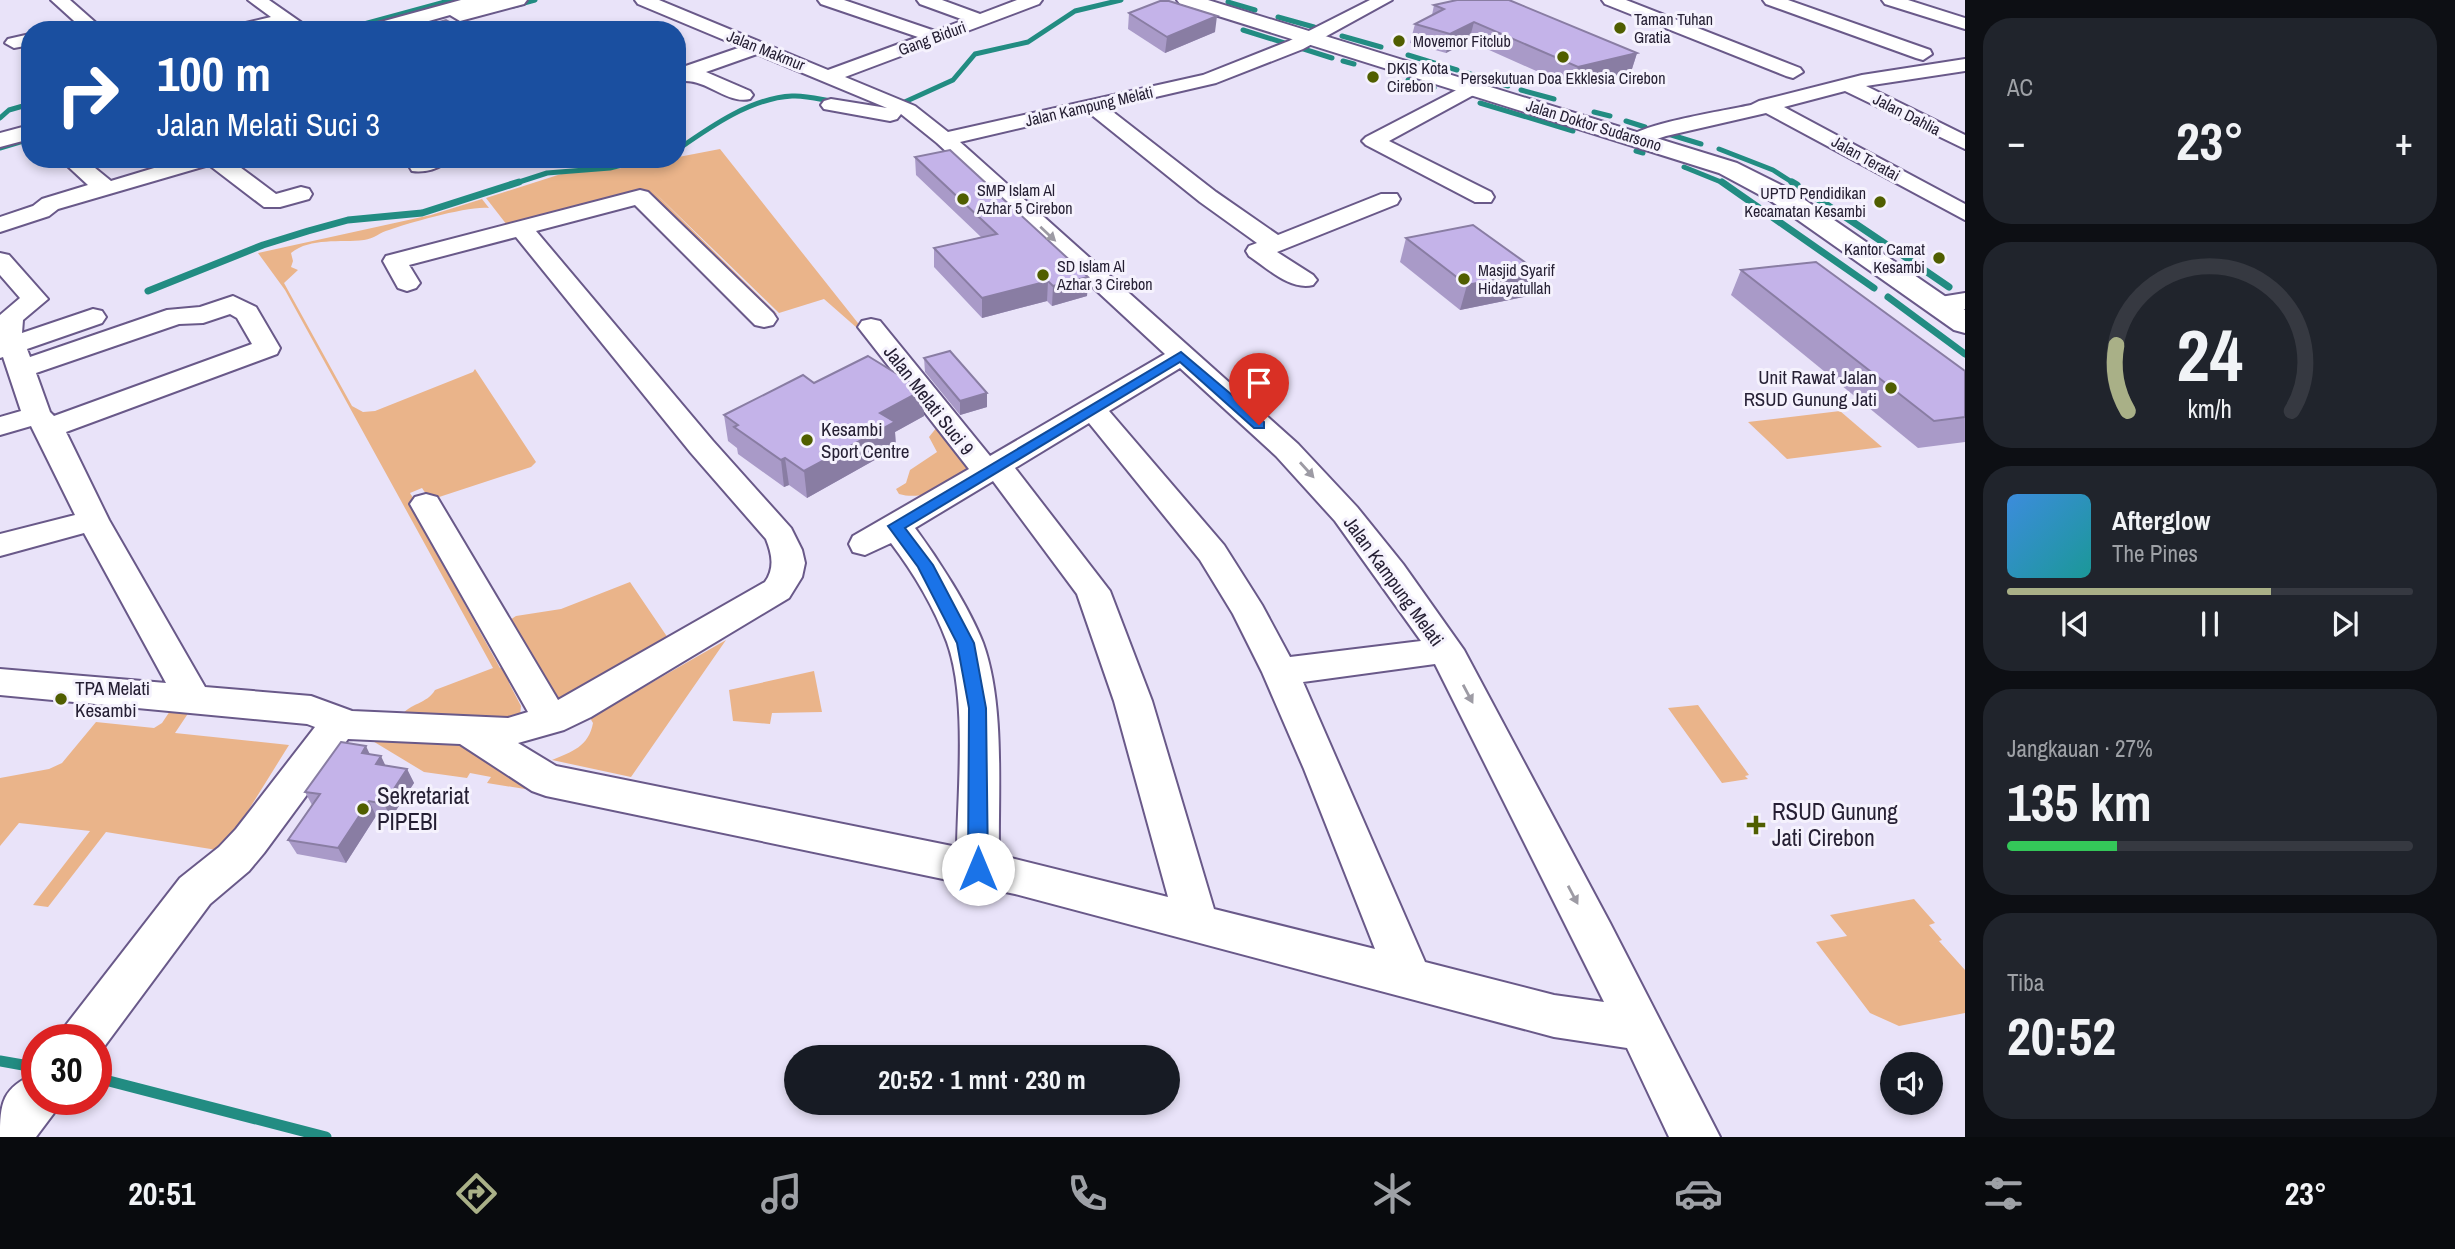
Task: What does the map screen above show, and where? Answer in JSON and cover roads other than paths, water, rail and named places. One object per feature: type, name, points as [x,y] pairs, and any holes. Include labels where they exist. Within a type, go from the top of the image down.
[{"type":"street","points":[[60,0],[83,21]]},
{"type":"street","points":[[257,0],[290,21]]},
{"type":"street","points":[[406,21],[484,0]]},
{"type":"street","points":[[441,21],[517,0]]},
{"type":"street","points":[[652,3],[679,0]]},
{"type":"street","points":[[827,0],[936,37]]},
{"type":"street","points":[[926,0],[981,20]]},
{"type":"street","name":"Gang Biduri","points":[[830,76],[1031,0]]},
{"type":"street","name":"Jalan Doktor Sudarsono","points":[[1187,0],[1299,43],[1472,88],[1721,165],[1758,183],[1951,303],[1965,324]]},
{"type":"street","name":"Jalan Kampung Melati","points":[[944,139],[1209,79],[1299,43],[1383,0]]},
{"type":"street","points":[[1611,0],[1794,72]]},
{"type":"street","points":[[1772,0],[1927,62],[1965,87]]},
{"type":"street","points":[[1891,0],[1965,24]]},
{"type":"street","points":[[1908,0],[1965,18]]},
{"type":"street","name":"Jalan Makmur","points":[[652,3],[888,100]]},
{"type":"street","points":[[274,21],[286,18]]},
{"type":"street","points":[[686,27],[698,23]]},
{"type":"street","points":[[686,73],[758,47]]},
{"type":"street","points":[[1638,139],[1660,131],[1757,110],[1766,105],[1927,62],[1965,65]]},
{"type":"street","points":[[686,75],[743,95]]},
{"type":"street","name":"Jalan Dahlia","points":[[1849,85],[1965,143]]},
{"type":"street","points":[[1472,88],[1373,141],[1483,197]]},
{"type":"street","name":"Jalan Kampung Melati","points":[[888,100],[909,111],[944,139],[1282,445],[1309,472],[1391,572],[1446,650],[1695,1137]]},
{"type":"street","points":[[831,105],[873,114],[909,111]]},
{"type":"street","name":"Jalan Teratai","points":[[1766,105],[1965,213]]},
{"type":"street","points":[[1093,106],[1208,197],[1275,244]]},
{"type":"street","points":[[0,131],[21,125]]},
{"type":"street","points":[[0,140],[21,134]]},
{"type":"street","points":[[83,168],[109,188]]},
{"type":"street","points":[[0,226],[41,211],[50,204],[177,168]]},
{"type":"street","points":[[227,168],[272,202],[301,194]]},
{"type":"street","points":[[407,283],[395,261],[640,197],[764,318]]},
{"type":"street","points":[[1304,280],[1258,251],[1389,199]]},
{"type":"street","points":[[0,682],[311,710],[349,725],[508,732],[551,720],[578,707],[769,597],[786,577],[789,566],[789,551],[780,536],[702,447],[520,228]]},
{"type":"street","points":[[0,260],[35,299],[17,312],[6,326],[11,355],[93,520],[193,699]]},
{"type":"street","points":[[0,426],[43,422],[267,348],[247,313],[233,304],[204,315],[176,316],[11,355]]},
{"type":"street","points":[[11,355],[93,317]]},
{"type":"street","name":"Jalan Melati Suci 9","points":[[872,327],[1093,591],[1133,701],[1197,923]]},
{"type":"street","points":[[865,544],[1094,411],[1181,356]]},
{"type":"street","points":[[1094,411],[1231,579],[1280,671],[1409,978]]},
{"type":"street","points":[[426,504],[551,720]]},
{"type":"street","points":[[0,545],[93,520]]},
{"type":"street","points":[[896,526],[925,565],[965,643],[978,708],[978,869]]},
{"type":"street","points":[[1280,671],[1446,650]]},
{"type":"street","points":[[94,1024],[195,891],[234,859],[250,841],[340,722]]},
{"type":"street","points":[[470,732],[546,780],[978,869],[1554,1016],[1641,1030]]},
{"type":"street","points":[[5,1137],[22,1115]]},
{"type":"waterway","points":[[375,21],[452,0]]},
{"type":"waterway","points":[[513,6],[535,0]]},
{"type":"waterway","points":[[898,105],[953,80],[975,54],[1028,42],[1075,11],[1121,0]]},
{"type":"waterway","points":[[1228,2],[1255,10]]},
{"type":"waterway","points":[[1278,17],[1314,27]]},
{"type":"waterway","points":[[1243,30],[1332,58]]},
{"type":"waterway","points":[[1342,36],[1381,47]]},
{"type":"waterway","points":[[1408,55],[1457,70]]},
{"type":"waterway","points":[[1343,61],[1354,64]]},
{"type":"waterway","points":[[1467,73],[1508,86]]},
{"type":"waterway","points":[[1408,80],[1434,88]]},
{"type":"waterway","points":[[1521,90],[1554,99]]},
{"type":"waterway","points":[[686,144],[732,115],[761,102],[798,96],[836,102]]},
{"type":"waterway","points":[[1480,103],[1573,131]]},
{"type":"waterway","points":[[0,118],[9,110],[21,107]]},
{"type":"waterway","points":[[1594,112],[1610,116]]},
{"type":"waterway","points":[[1626,121],[1645,127]]},
{"type":"waterway","points":[[1668,134],[1701,144]]},
{"type":"waterway","points":[[0,148],[21,142]]},
{"type":"waterway","points":[[1719,149],[1773,170],[1795,184]]},
{"type":"waterway","points":[[1636,151],[1643,153]]},
{"type":"waterway","points":[[1684,167],[1723,183]]},
{"type":"waterway","points":[[513,184],[547,173],[610,168]]},
{"type":"waterway","points":[[148,291],[263,245],[308,231],[348,220],[422,213],[519,182]]},
{"type":"waterway","points":[[1792,182],[1797,185]]},
{"type":"waterway","points":[[1723,183],[1874,288]]},
{"type":"waterway","points":[[1809,193],[1833,209]]},
{"type":"waterway","points":[[1841,214],[1890,247]]},
{"type":"waterway","points":[[1901,254],[1949,287]]},
{"type":"waterway","points":[[1888,297],[1965,354]]},
{"type":"waterway","points":[[0,1061],[21,1065]]},
{"type":"waterway","points":[[112,1082],[326,1137]]},
{"type":"place","name":"Taman Tuhan Gratia","points":[[1620,28]]},
{"type":"place","name":"Movemor Fitclub","points":[[1399,41]]},
{"type":"place","name":"Persekutuan Doa Ekklesia Cirebon","points":[[1563,57]]},
{"type":"place","name":"DKIS Kota Cirebon","points":[[1373,77]]},
{"type":"place","name":"SMP Islam Al Azhar 5 Cirebon","points":[[963,199]]},
{"type":"place","name":"UPTD Pendidikan Kecamatan Kesambi","points":[[1880,202]]},
{"type":"place","name":"Kantor Camat Kesambi","points":[[1939,258]]},
{"type":"place","name":"SD Islam Al Azhar 3 Cirebon","points":[[1043,275]]},
{"type":"place","name":"Masjid Syarif Hidayatullah","points":[[1464,279]]},
{"type":"place","name":"Unit Rawat Jalan RSUD Gunung Jati","points":[[1891,388]]},
{"type":"place","name":"Kesambi Sport Centre","points":[[807,440]]},
{"type":"place","name":"TPA Melati Kesambi","points":[[61,699]]},
{"type":"place","name":"Sekretariat PIPEBI","points":[[363,809]]},
{"type":"place","name":"RSUD Gunung Jati Cirebon","points":[[1756,825]]}]
